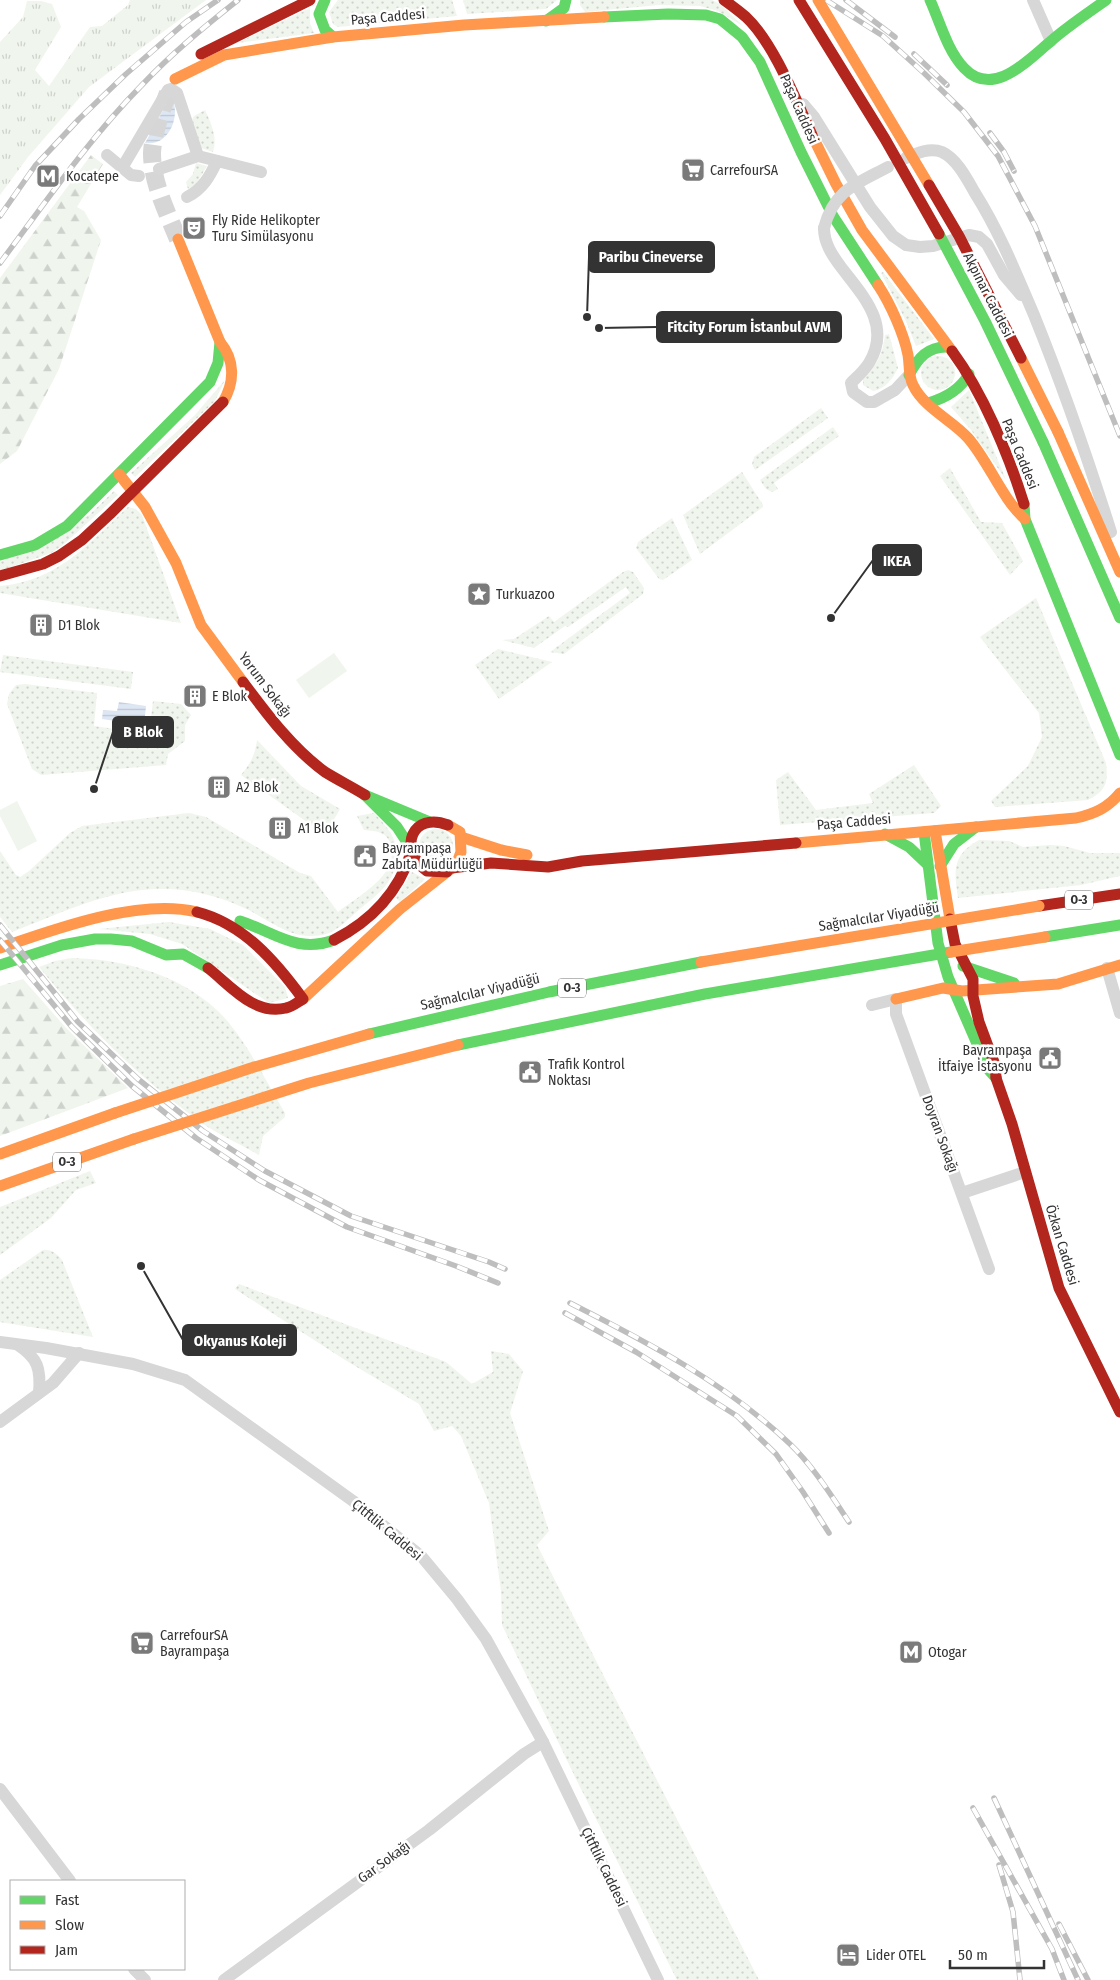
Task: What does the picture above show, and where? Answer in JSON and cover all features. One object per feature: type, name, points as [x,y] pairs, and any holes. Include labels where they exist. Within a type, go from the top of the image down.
[{"type":"main road","name":"Paşa Caddesi","points":[[310,0],[192,60],[179,71],[175,79],[224,55],[246,50],[333,38],[464,26],[668,14],[706,15],[720,20],[742,36],[760,62],[834,216],[883,292],[894,314],[908,356],[909,375]]},
{"type":"main road","points":[[325,0],[319,14],[325,30],[333,38]]},
{"type":"main road","points":[[546,21],[564,8],[566,0]]},
{"type":"main road","name":"Paşa Caddesi","points":[[724,0],[746,17],[760,34],[789,87],[836,184],[862,230],[948,347]]},
{"type":"main road","name":"Akpınar Caddesi","points":[[799,0],[872,118],[938,232],[995,342],[1043,442],[1120,618]]},
{"type":"main road","name":"Akpınar Caddesi","points":[[818,0],[887,112],[959,236],[1058,432],[1120,572]]},
{"type":"main road","points":[[930,0],[957,58],[972,75],[981,80],[994,80],[1018,70],[1051,41],[1106,0]]},
{"type":"main road","points":[[0,576],[33,569],[67,552],[133,491],[224,401],[230,387],[232,369],[226,348],[220,342],[178,239]]},
{"type":"main road","points":[[0,555],[25,550],[52,537],[66,526],[210,382],[218,363],[220,342]]},
{"type":"main road","points":[[940,346],[948,347],[968,374],[960,386],[951,394],[941,400],[928,403],[913,386],[909,375],[914,363],[921,354],[940,346]]},
{"type":"main road","points":[[215,371],[232,369]]},
{"type":"main road","name":"Paşa Caddesi","points":[[968,374],[980,396],[1017,482],[1024,505],[1025,519],[1120,755]]},
{"type":"main road","name":"Paşa Caddesi","points":[[928,403],[948,419],[985,460],[1017,512],[1025,519]]},
{"type":"main road","name":"Yorum Sokağı","points":[[119,474],[152,519],[176,563],[201,625],[269,717],[310,759],[326,772],[365,796],[430,822]]},
{"type":"main road","name":"Paşa Caddesi","points":[[450,870],[491,862],[548,867],[582,861],[1058,820],[1097,813],[1110,805],[1120,793]]},
{"type":"main road","name":"Yorum Sokağı","points":[[365,796],[397,827],[411,850]]},
{"type":"main road","points":[[0,964],[63,945],[105,938],[129,940],[166,955],[182,954],[198,961],[244,998],[269,1011],[282,1010],[303,999],[400,910],[450,870],[461,855],[460,832],[440,822],[430,822],[420,826],[411,837],[411,850],[414,860],[427,871],[450,870]]},
{"type":"main road","points":[[940,866],[954,844],[976,827]]},
{"type":"main road","name":"Özkan Caddesi","points":[[929,831],[927,864],[943,974],[953,988],[988,1069],[996,1078]]},
{"type":"main road","name":"Özkan Caddesi","points":[[929,831],[940,866],[955,944],[974,979],[972,989],[979,1022],[995,1064],[996,1078],[1012,1124],[1059,1288],[1120,1412]]},
{"type":"main road","points":[[885,834],[909,847],[927,864]]},
{"type":"main road","name":"Paşa Caddesi","points":[[461,837],[500,850],[582,861]]},
{"type":"main road","points":[[222,922],[235,920],[250,924],[280,939],[301,946],[319,945],[334,940],[366,918],[387,898],[401,878],[411,850]]},
{"type":"main road","name":"Sağmalcılar Viyadüğü","points":[[0,1154],[114,1113],[244,1070],[386,1029],[520,998],[753,953],[1120,894]]},
{"type":"main road","points":[[0,948],[96,918],[148,910],[184,908],[222,922],[244,934],[258,945],[278,966],[303,999]]},
{"type":"main road","name":"O-3","points":[[0,1186],[259,1098],[355,1070],[532,1027],[711,992],[1120,925]]},
{"type":"main road","points":[[943,974],[960,965],[1027,987]]},
{"type":"main road","points":[[896,999],[931,989],[953,988],[962,991],[1058,984],[1120,965]]},
{"type":"main road","points":[[896,999],[903,986]]},
{"type":"street","points":[[1033,0],[1051,41]]},
{"type":"street","points":[[789,87],[814,117],[870,207],[894,236],[906,245],[920,247],[933,246],[969,235],[979,237],[986,244],[1004,275],[1018,292],[1027,299]]},
{"type":"street","points":[[122,168],[171,89],[178,93],[198,156]]},
{"type":"street","points":[[909,375],[895,390],[874,402],[867,402],[853,392],[850,384],[868,366],[874,353],[878,328],[875,317],[863,296],[828,248],[824,228],[831,208],[843,193],[888,167],[919,152],[931,150],[941,152],[950,158],[971,185],[986,211],[1027,299],[1079,430],[1120,563]]},
{"type":"street","points":[[107,155],[131,175],[139,176]]},
{"type":"street","points":[[158,169],[198,156],[261,172]]},
{"type":"street","points":[[187,197],[203,186],[212,174],[217,161]]},
{"type":"street","points":[[1106,968],[1120,1013]]},
{"type":"street","points":[[872,1005],[896,999]]},
{"type":"street","name":"Doyran Sokağı","points":[[896,999],[896,1014],[989,1269]]},
{"type":"street","points":[[962,1194],[1025,1172]]},
{"type":"street","name":"Çitftlik Caddesi","points":[[0,1342],[79,1353],[134,1364],[185,1380],[353,1501],[422,1557],[457,1599],[486,1639],[543,1742],[658,1980]]},
{"type":"street","points":[[16,1344],[25,1350],[39,1366],[40,1393]]},
{"type":"street","points":[[0,1422],[53,1384],[79,1353]]},
{"type":"street","name":"Gar Sokağı","points":[[224,1980],[429,1830],[524,1754],[543,1742]]},
{"type":"street","points":[[0,1789],[69,1880]]},
{"type":"street","points":[[134,1970],[145,1980]]},
{"type":"green space","points":[[130,0],[206,0],[89,87],[28,157],[0,195],[0,42],[23,17],[27,1],[41,1],[52,4],[61,27],[35,70],[49,86],[90,27],[102,26],[128,5]]},
{"type":"green space","points":[[338,0],[452,0],[457,16],[338,27],[333,24],[329,12]]},
{"type":"green space","points":[[463,0],[557,0],[546,9],[467,14]]},
{"type":"green space","points":[[580,0],[712,0],[720,4],[743,26],[718,11],[700,6],[659,5],[585,12],[580,5]]},
{"type":"green space","points":[[310,8],[310,23],[314,33],[237,43]]},
{"type":"green space","points":[[205,110],[215,141],[213,152],[201,148],[192,120],[194,116]]},
{"type":"green space","points":[[91,155],[103,164],[77,207],[84,211],[101,240],[59,369],[17,451],[0,464],[0,278]]},
{"type":"green space","points":[[196,163],[207,166],[196,184],[188,189],[186,182],[193,174]]},
{"type":"green space","points":[[883,272],[934,339],[916,346],[905,319],[881,273]]},
{"type":"green space","points":[[889,334],[898,368],[888,383],[873,391],[863,385],[863,379],[876,364],[883,348],[885,335]]},
{"type":"green space","points":[[938,356],[950,361],[955,373],[950,385],[938,390],[926,385],[921,373],[926,361]]},
{"type":"green space","points":[[225,380],[215,401],[135,477],[131,473],[194,416]]},
{"type":"green space","points":[[969,390],[1006,480],[971,430],[951,407]]},
{"type":"green space","points":[[821,408],[828,418],[755,470],[752,464],[754,457]]},
{"type":"green space","points":[[833,427],[839,436],[774,483],[778,489],[772,492],[766,489],[760,480]]},
{"type":"green space","points":[[950,468],[981,522],[1002,523],[1023,561],[1010,575],[940,476]]},
{"type":"green space","points":[[742,472],[763,507],[700,554],[683,515]]},
{"type":"green space","points":[[114,491],[118,495],[63,545],[51,553],[0,571],[0,562],[89,515]]},
{"type":"green space","points":[[128,507],[136,509],[142,515],[181,623],[0,593],[0,586],[21,583],[55,569],[85,547]]},
{"type":"green space","points":[[672,518],[692,560],[663,580],[659,579],[636,548],[638,542]]},
{"type":"green space","points":[[628,570],[633,572],[644,588],[643,594],[564,654],[550,652],[630,593],[626,587],[534,648],[502,640],[514,639],[549,616],[554,622]]},
{"type":"green space","points":[[1036,598],[1106,763],[1107,775],[1103,789],[1088,800],[995,807],[991,801],[1028,766],[1042,737],[1039,713],[980,637]]},
{"type":"green space","points":[[498,649],[552,662],[499,699],[475,665]]},
{"type":"green space","points":[[334,653],[347,671],[309,698],[296,680]]},
{"type":"green space","points":[[3,655],[133,672],[131,689],[0,672]]},
{"type":"green space","points":[[25,684],[97,693],[94,726],[149,734],[153,701],[181,704],[191,715],[185,725],[185,741],[168,754],[166,765],[41,775],[32,769],[7,704],[9,694],[16,685]]},
{"type":"green space","points":[[257,740],[301,786],[340,809],[325,835],[241,775],[252,759]]},
{"type":"green space","points":[[914,765],[941,806],[934,813],[780,825],[776,780],[788,772],[816,810],[873,803],[869,794]]},
{"type":"green space","points":[[17,801],[37,841],[18,851],[0,816],[0,810]]},
{"type":"green space","points":[[189,813],[206,817],[300,873],[311,876],[338,912],[383,876],[392,857],[390,841],[385,835],[364,830],[357,816],[374,813],[390,832],[397,852],[394,870],[392,876],[380,892],[344,923],[331,932],[314,936],[292,933],[242,907],[223,900],[204,894],[174,889],[144,890],[106,897],[12,932],[0,917],[0,851],[16,875],[20,877],[70,833],[82,826]]},
{"type":"green space","points":[[436,829],[443,830],[448,834],[452,839],[452,853],[448,858],[443,862],[436,863],[429,862],[424,858],[420,853],[419,846],[420,839],[424,834],[429,830]]},
{"type":"green space","points":[[979,840],[1009,841],[1023,847],[1050,845],[1064,846],[1090,853],[1120,853],[1120,876],[1081,885],[958,898],[956,872],[959,858],[970,846]]},
{"type":"green space","points":[[412,872],[425,879],[400,902],[396,898]]},
{"type":"green space","points":[[169,922],[210,929],[243,945],[285,987],[288,998],[269,1003],[182,944],[150,934],[98,929]]},
{"type":"green space","points":[[72,958],[115,962],[158,974],[197,994],[214,1007],[237,1033],[252,1055],[285,1113],[285,1117],[263,1136],[259,1155],[209,1127],[157,1088],[95,1031],[39,967],[55,961]]},
{"type":"green space","points":[[23,979],[67,1029],[128,1088],[0,1136],[0,986]]},
{"type":"green space","points":[[90,1171],[96,1183],[76,1190],[51,1218],[0,1255],[0,1207]]},
{"type":"green space","points":[[43,1250],[54,1252],[62,1260],[93,1337],[0,1322],[0,1280]]},
{"type":"green space","points":[[239,1284],[446,1362],[472,1384],[493,1372],[491,1351],[509,1354],[523,1371],[510,1413],[549,1531],[537,1545],[759,1980],[677,1980],[575,1777],[502,1625],[501,1591],[489,1503],[461,1436],[452,1426],[434,1431],[419,1404],[345,1360],[235,1289]]},
{"type":"shaded area","points":[[171,96],[175,112],[171,128],[161,140],[145,143]]},
{"type":"shaded area","points":[[119,702],[146,706],[144,725],[102,719],[103,710],[117,711]]},
{"type":"tunnel","points":[[168,93],[158,123],[152,153],[161,197],[178,239]]},
{"type":"railway","points":[[0,216],[35,166],[79,119],[126,74],[186,22],[218,0]]},
{"type":"railway","points":[[0,263],[68,172],[122,107],[152,74],[238,0]]},
{"type":"railway","points":[[826,0],[883,36],[924,73],[964,112],[998,156],[1035,226],[1120,436]]},
{"type":"railway","points":[[846,0],[895,37]]},
{"type":"railway","points":[[914,54],[947,85]]},
{"type":"railway","points":[[990,133],[1004,152],[1014,171]]},
{"type":"railway","points":[[0,925],[78,1022],[138,1079],[203,1131],[265,1171],[351,1216],[505,1269]]},
{"type":"railway","points":[[0,940],[72,1027],[132,1086],[196,1138],[259,1180],[347,1227],[498,1283]]},
{"type":"railway","points":[[570,1303],[685,1365],[713,1383],[765,1422],[790,1444],[806,1462],[849,1522]]},
{"type":"railway","points":[[565,1313],[636,1352],[737,1416],[776,1454],[829,1533]]},
{"type":"railway","points":[[994,1798],[1078,1980]]},
{"type":"railway","points":[[973,1808],[1052,1949],[1064,1980]]},
{"type":"railway","points":[[999,1865],[1013,1912],[1020,1980]]},
{"type":"railway","points":[[1059,1924],[1088,1980]]},
{"type":"traffic: fast","points":[[325,0],[319,14],[325,30],[333,37]]},
{"type":"traffic: fast","points":[[546,21],[564,8],[566,0]]},
{"type":"traffic: fast","points":[[930,0],[948,44],[958,61],[975,77],[987,80],[998,78],[1021,66],[1064,30],[1106,0]]},
{"type":"traffic: fast","points":[[604,17],[668,14],[706,15],[720,19],[742,37],[760,62],[801,152],[833,216],[878,285]]},
{"type":"traffic: fast","points":[[939,234],[985,321],[1043,442]]},
{"type":"traffic: fast","points":[[0,555],[35,545],[67,526],[210,382],[218,363],[220,342]]},
{"type":"traffic: fast","points":[[909,375],[924,354],[941,347],[948,347]]},
{"type":"traffic: fast","points":[[928,403],[952,393],[969,374]]},
{"type":"traffic: fast","points":[[1043,442],[1120,618]]},
{"type":"traffic: fast","points":[[1024,504],[1025,519],[1120,755]]},
{"type":"traffic: fast","points":[[410,847],[397,827],[365,795],[430,822]]},
{"type":"traffic: fast","points":[[940,866],[954,844],[976,827]]},
{"type":"traffic: fast","points":[[924,832],[938,943],[948,977],[988,1069],[996,1077]]},
{"type":"traffic: fast","points":[[885,834],[909,847],[927,864]]},
{"type":"traffic: fast","points":[[240,921],[297,943],[321,944],[334,940]]},
{"type":"traffic: fast","points":[[1045,937],[1120,925]]},
{"type":"traffic: fast","points":[[0,965],[62,945],[95,939],[111,939],[132,941],[166,955],[183,954],[208,968]]},
{"type":"traffic: fast","points":[[458,1045],[705,994],[951,952]]},
{"type":"traffic: fast","points":[[369,1034],[549,992],[701,962]]},
{"type":"traffic: fast","points":[[963,966],[1014,983]]},
{"type":"traffic: slow","points":[[818,0],[929,185]]},
{"type":"traffic: slow","points":[[175,79],[224,55],[333,37],[464,25],[604,17]]},
{"type":"traffic: slow","points":[[812,135],[836,184],[862,230],[952,351]]},
{"type":"traffic: slow","points":[[178,239],[220,342],[231,364],[230,387],[223,402]]},
{"type":"traffic: slow","points":[[878,285],[900,328],[908,355],[910,378],[918,393],[931,407],[968,438],[983,458],[1009,501],[1025,519]]},
{"type":"traffic: slow","points":[[1021,358],[1058,432]]},
{"type":"traffic: slow","points":[[1058,432],[1120,572]]},
{"type":"traffic: slow","points":[[119,474],[145,507],[176,563],[201,625],[243,682]]},
{"type":"traffic: slow","points":[[796,843],[1076,818],[1100,810],[1111,803],[1120,793]]},
{"type":"traffic: slow","points":[[303,999],[400,909],[452,868],[461,852],[460,832],[448,825]]},
{"type":"traffic: slow","points":[[935,831],[950,919]]},
{"type":"traffic: slow","points":[[461,837],[501,850],[527,855]]},
{"type":"traffic: slow","points":[[701,962],[1039,906]]},
{"type":"traffic: slow","points":[[0,948],[46,932],[124,912],[149,909],[174,909],[197,912]]},
{"type":"traffic: slow","points":[[951,952],[1045,937]]},
{"type":"traffic: slow","points":[[896,999],[943,988],[962,991],[1058,984],[1120,965]]},
{"type":"traffic: slow","points":[[115,1113],[251,1068],[369,1034]]},
{"type":"traffic: slow","points":[[134,1139],[309,1083],[458,1045]]},
{"type":"traffic: slow","points":[[0,1154],[115,1113]]},
{"type":"traffic: slow","points":[[0,1186],[134,1139]]},
{"type":"traffic: jam","points":[[201,54],[310,0]]},
{"type":"traffic: jam","points":[[724,0],[746,17],[775,56],[812,135]]},
{"type":"traffic: jam","points":[[799,0],[885,139],[939,234]]},
{"type":"traffic: jam","points":[[929,185],[959,236],[1021,358]]},
{"type":"traffic: jam","points":[[952,351],[974,385],[994,424],[1024,504]]},
{"type":"traffic: jam","points":[[0,576],[43,564],[59,556],[82,540],[223,402]]},
{"type":"traffic: jam","points":[[243,682],[271,718],[313,763],[365,795]]},
{"type":"traffic: jam","points":[[447,872],[427,871],[418,862],[413,853],[411,843],[413,834],[425,823],[436,822],[448,825]]},
{"type":"traffic: jam","points":[[452,868],[491,863],[548,867],[582,861],[796,843]]},
{"type":"traffic: jam","points":[[334,940],[360,924],[382,904],[399,881],[411,853]]},
{"type":"traffic: jam","points":[[1039,906],[1120,894]]},
{"type":"traffic: jam","points":[[197,912],[230,925],[258,946],[282,971],[303,999],[293,1006],[286,1008],[263,1008],[243,997],[208,968]]},
{"type":"traffic: jam","points":[[950,919],[955,944],[973,979],[973,996],[979,1022],[995,1065],[996,1077]]},
{"type":"traffic: jam","points":[[996,1078],[1012,1124],[1059,1288],[1120,1412]]},
{"type":"place","name":"CarrefourSA","points":[[693,170]]},
{"type":"place","name":"Kocatepe","points":[[48,176]]},
{"type":"place","name":"Fly Ride Helikopter Turu Simülasyonu","points":[[194,228]]},
{"type":"place","name":"Paribu Cineverse","points":[[587,317]]},
{"type":"place","name":"Fitcity Forum İstanbul AVM","points":[[599,328]]},
{"type":"place","name":"Turkuazoo","points":[[479,594]]},
{"type":"place","name":"IKEA","points":[[831,618]]},
{"type":"place","name":"D1 Blok","points":[[41,625]]},
{"type":"place","name":"E Blok","points":[[195,696]]},
{"type":"place","name":"A2 Blok","points":[[219,787]]},
{"type":"place","name":"B Blok","points":[[94,789]]},
{"type":"place","name":"A1 Blok","points":[[280,828]]},
{"type":"place","name":"Bayrampaşa Zabıta Müdürlüğü","points":[[365,856]]},
{"type":"place","name":"Bayrampaşa İtfaiye İstasyonu","points":[[1050,1058]]},
{"type":"place","name":"Trafik Kontrol Noktası","points":[[530,1072]]},
{"type":"place","name":"Okyanus Koleji","points":[[141,1266]]},
{"type":"place","name":"CarrefourSA Bayrampaşa","points":[[142,1643]]},
{"type":"place","name":"Otogar","points":[[911,1652]]},
{"type":"place","name":"Lider OTEL","points":[[848,1955]]}]
